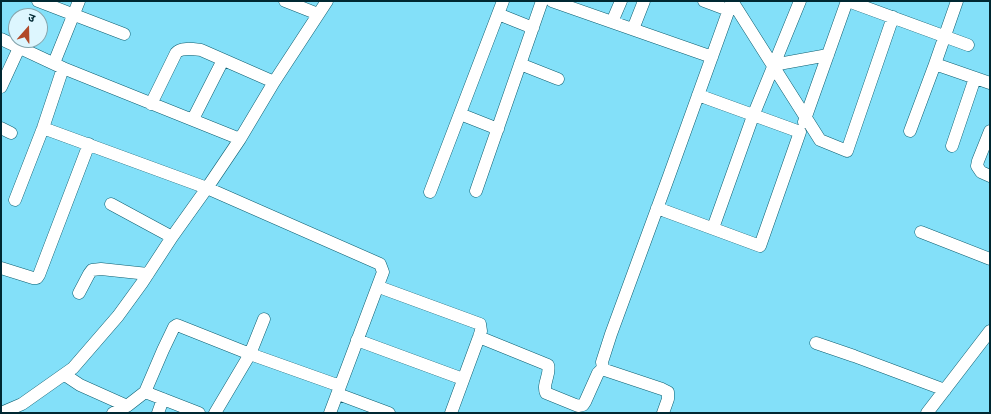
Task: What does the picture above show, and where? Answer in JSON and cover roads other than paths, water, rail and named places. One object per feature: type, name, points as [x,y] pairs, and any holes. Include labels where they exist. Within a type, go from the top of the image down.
[{"type":"street","points":[[38,1],[124,34]]},
{"type":"street","points":[[15,200],[43,128],[59,66],[79,1]]},
{"type":"street","points":[[285,1],[318,14]]},
{"type":"street","points":[[1,413],[22,404],[65,375],[79,363],[118,316],[240,139],[274,82],[327,1]]},
{"type":"street","points":[[430,192],[503,1]]},
{"type":"street","points":[[476,191],[542,1]]},
{"type":"street","points":[[552,1],[581,6],[612,22],[712,56]]},
{"type":"street","points":[[612,22],[621,1]]},
{"type":"street","points":[[633,29],[644,1]]},
{"type":"street","points":[[704,1],[731,4],[773,65],[820,140],[847,151],[893,17]]},
{"type":"street","points":[[713,228],[753,116],[800,1]]},
{"type":"street","points":[[657,208],[760,246],[848,1],[874,6],[893,17],[968,45]]},
{"type":"street","points":[[910,131],[957,1]]},
{"type":"street","points":[[479,337],[548,365],[549,371],[544,388],[546,393],[578,406],[581,406],[585,402],[598,373],[602,368],[602,362],[611,334],[731,4]]},
{"type":"street","points":[[498,14],[533,28]]},
{"type":"street","points":[[1,87],[19,48],[59,66],[240,139]]},
{"type":"street","points":[[152,104],[178,50],[201,50],[274,82]]},
{"type":"street","points":[[773,65],[828,55]]},
{"type":"street","points":[[193,119],[223,60]]},
{"type":"street","points":[[520,64],[558,79]]},
{"type":"street","points":[[935,64],[990,83]]},
{"type":"street","points":[[952,146],[975,78]]},
{"type":"street","points":[[698,95],[800,132]]},
{"type":"street","points":[[460,114],[498,129]]},
{"type":"street","points":[[43,128],[207,188],[377,262],[382,266],[383,272],[379,287],[357,340],[330,413]]},
{"type":"street","points":[[990,131],[977,166],[981,172],[990,176]]},
{"type":"street","points":[[1,268],[37,278],[89,144]]},
{"type":"street","points":[[111,204],[172,237]]},
{"type":"street","points":[[921,232],[990,259]]},
{"type":"street","points":[[79,293],[88,274],[92,270],[101,269],[148,274]]},
{"type":"street","points":[[379,287],[480,324],[481,331],[479,337],[450,413]]},
{"type":"street","points":[[215,413],[250,354],[264,319]]},
{"type":"street","points":[[113,413],[127,406],[145,392],[162,350],[174,327],[177,325],[339,390],[389,413]]},
{"type":"street","points":[[927,413],[990,331]]},
{"type":"street","points":[[357,340],[463,378]]},
{"type":"street","points":[[816,344],[854,356],[945,390]]},
{"type":"street","points":[[602,368],[668,392],[668,399],[663,413]]},
{"type":"street","points":[[65,375],[80,385],[127,406]]},
{"type":"street","points":[[145,392],[199,413]]},
{"type":"street","points":[[158,413],[163,399]]}]
